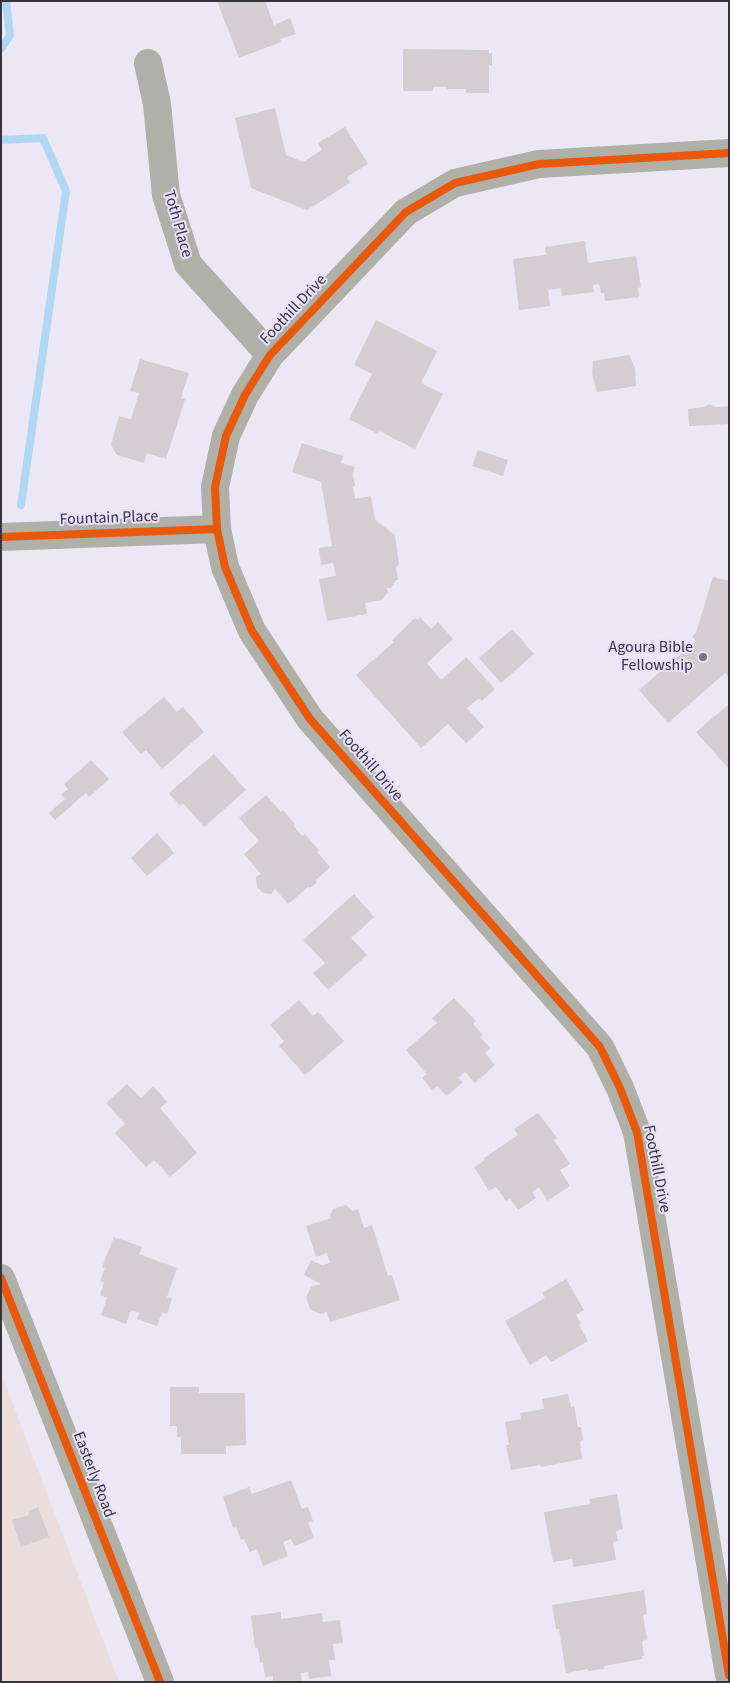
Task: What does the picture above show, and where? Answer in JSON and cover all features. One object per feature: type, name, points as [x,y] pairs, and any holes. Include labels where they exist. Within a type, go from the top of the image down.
[{"type":"street","name":"Toth Place","points":[[148,64],[157,104],[166,195],[188,264],[270,355]]},
{"type":"street","name":"Foothill Drive","points":[[729,153],[539,164],[455,183],[406,212],[270,355],[245,395],[226,436],[215,487],[217,530],[225,567],[252,631],[310,719],[600,1047],[620,1088],[636,1132],[729,1675]]},
{"type":"street","name":"Fountain Place","points":[[1,537],[217,530]]},
{"type":"street","name":"Easterly Road","points":[[1,1278],[160,1682]]},
{"type":"shaded area","points":[[1,1373],[119,1682],[1,1682]]},
{"type":"building","points":[[217,1],[265,1],[274,25],[290,18],[296,34],[280,39],[281,42],[239,58]]},
{"type":"building","points":[[403,49],[489,50],[489,53],[492,53],[492,66],[489,65],[489,93],[466,93],[466,89],[447,89],[447,87],[433,87],[433,91],[403,91]]},
{"type":"building","points":[[275,108],[286,155],[303,162],[322,150],[318,143],[345,127],[368,164],[347,177],[350,183],[307,210],[251,188],[235,118]]},
{"type":"building","points":[[585,241],[588,263],[636,256],[641,287],[638,288],[639,297],[605,301],[604,293],[601,293],[599,284],[593,285],[594,292],[562,296],[561,288],[548,290],[550,306],[519,310],[513,259],[546,255],[545,247]]},
{"type":"building","points":[[376,320],[437,351],[421,383],[443,394],[415,449],[379,431],[378,434],[349,419],[372,374],[354,365]]},
{"type":"building","points":[[629,355],[635,368],[636,386],[597,392],[592,374],[593,361]]},
{"type":"building","points":[[140,359],[189,373],[181,398],[185,399],[166,459],[147,453],[144,463],[117,455],[111,445],[119,416],[131,419],[139,393],[130,391]]},
{"type":"building","points":[[710,404],[715,407],[729,406],[729,424],[689,426],[688,409],[704,407]]},
{"type":"building","points":[[302,443],[343,456],[341,463],[355,467],[353,475],[355,486],[353,487],[355,499],[371,496],[375,520],[395,535],[399,564],[396,568],[398,580],[396,580],[391,588],[387,588],[388,592],[382,600],[365,603],[367,614],[327,621],[319,579],[336,576],[333,563],[321,565],[319,548],[332,546],[321,482],[292,472]]},
{"type":"building","points":[[478,450],[508,460],[503,476],[472,466]]},
{"type":"building","name":"Agoura Bible Fellowship","points":[[713,577],[729,581],[729,678],[725,673],[668,723],[639,690],[696,641],[692,636],[696,633]]},
{"type":"building","points":[[420,617],[431,629],[438,622],[453,639],[427,663],[441,680],[466,657],[495,689],[482,701],[479,698],[467,708],[484,727],[466,743],[448,724],[421,748],[356,675],[394,642],[392,640],[415,618],[417,620]]},
{"type":"building","points":[[512,629],[534,654],[501,683],[479,658]]},
{"type":"building","points":[[164,697],[177,712],[183,707],[204,732],[162,769],[146,750],[141,754],[122,732]]},
{"type":"building","points":[[729,704],[729,769],[696,732]]},
{"type":"building","points":[[214,754],[246,790],[204,827],[183,803],[180,806],[169,793]]},
{"type":"building","points":[[91,760],[109,779],[89,797],[86,793],[55,820],[49,813],[65,799],[61,794],[68,789],[64,784]]},
{"type":"building","points":[[266,795],[281,812],[283,810],[302,836],[305,834],[330,867],[316,880],[317,882],[288,904],[275,889],[271,894],[263,893],[257,887],[256,877],[261,874],[244,854],[259,841],[239,818]]},
{"type":"building","points":[[157,833],[174,853],[147,876],[131,858]]},
{"type":"building","points":[[354,894],[374,917],[351,938],[367,955],[328,990],[313,973],[325,963],[303,940]]},
{"type":"building","points":[[454,998],[476,1021],[473,1024],[483,1035],[480,1037],[490,1048],[485,1053],[495,1065],[475,1083],[465,1072],[458,1078],[463,1082],[447,1096],[437,1086],[433,1091],[422,1078],[427,1074],[406,1050],[437,1023],[432,1018]]},
{"type":"building","points":[[299,1000],[313,1016],[318,1012],[344,1041],[305,1075],[279,1046],[284,1041],[270,1025]]},
{"type":"building","points":[[127,1084],[141,1098],[153,1086],[167,1102],[160,1108],[197,1153],[170,1177],[154,1160],[146,1167],[115,1133],[125,1124],[106,1103]]},
{"type":"building","points":[[538,1113],[557,1138],[554,1140],[570,1164],[560,1170],[570,1186],[547,1201],[539,1187],[532,1192],[536,1198],[518,1210],[510,1198],[506,1201],[496,1187],[489,1191],[474,1167],[518,1135],[514,1129]]},
{"type":"building","points":[[346,1205],[352,1211],[358,1209],[364,1228],[372,1225],[388,1276],[392,1275],[400,1300],[330,1322],[327,1312],[320,1314],[310,1309],[306,1297],[311,1287],[321,1284],[304,1275],[311,1260],[322,1265],[330,1263],[327,1253],[316,1257],[306,1226],[331,1218],[330,1215],[333,1209]]},
{"type":"building","points":[[114,1237],[142,1247],[139,1254],[177,1268],[167,1297],[172,1299],[167,1314],[162,1312],[157,1326],[137,1319],[139,1313],[131,1310],[126,1324],[101,1315],[107,1298],[100,1295],[104,1283],[100,1281],[105,1268],[102,1267]]},
{"type":"building","points":[[566,1279],[584,1310],[576,1315],[588,1341],[551,1362],[546,1355],[530,1365],[505,1321],[545,1298],[542,1293]]},
{"type":"building","points":[[170,1387],[199,1387],[199,1393],[245,1393],[246,1445],[226,1446],[226,1454],[181,1454],[181,1437],[177,1437],[177,1426],[170,1426]]},
{"type":"building","points":[[568,1394],[571,1407],[574,1406],[578,1427],[581,1427],[583,1440],[580,1441],[582,1459],[541,1467],[540,1465],[511,1470],[506,1445],[509,1445],[505,1422],[521,1419],[520,1413],[544,1409],[542,1399]]},
{"type":"building","points":[[291,1480],[302,1509],[308,1507],[313,1521],[308,1523],[314,1538],[294,1546],[291,1539],[283,1542],[288,1556],[263,1566],[257,1549],[250,1552],[244,1539],[241,1540],[236,1527],[233,1528],[223,1497],[249,1487],[252,1494]]},
{"type":"building","points":[[617,1494],[623,1529],[616,1531],[618,1541],[613,1542],[616,1560],[574,1567],[572,1559],[553,1562],[544,1512],[590,1504],[589,1499]]},
{"type":"building","points":[[38,1507],[49,1537],[21,1547],[12,1520],[29,1515],[28,1511]]},
{"type":"building","points":[[644,1590],[647,1614],[643,1615],[647,1639],[642,1641],[644,1656],[642,1656],[642,1659],[604,1666],[604,1669],[588,1671],[588,1669],[566,1673],[559,1629],[556,1629],[552,1605]]},
{"type":"building","points":[[281,1612],[281,1619],[322,1613],[323,1622],[340,1620],[343,1643],[333,1644],[335,1660],[329,1660],[331,1676],[309,1679],[308,1672],[301,1673],[302,1682],[273,1682],[273,1676],[265,1677],[263,1662],[260,1663],[258,1648],[255,1648],[251,1616]]},
{"type":"waterway","points":[[1,49],[10,35],[6,1]]},
{"type":"waterway","points":[[1,140],[43,138],[66,191],[21,505]]},
{"type":"cycle path","points":[[729,153],[539,164],[455,183],[406,212],[270,355],[245,395],[226,436],[215,487],[217,529],[225,567],[252,631],[310,719],[600,1047],[620,1088],[637,1132],[729,1675]]},
{"type":"cycle path","points":[[1,537],[217,529]]},
{"type":"cycle path","points":[[1,1278],[160,1682]]},
{"type":"place","name":"Agoura Bible Fellowship","points":[[703,657]]}]
